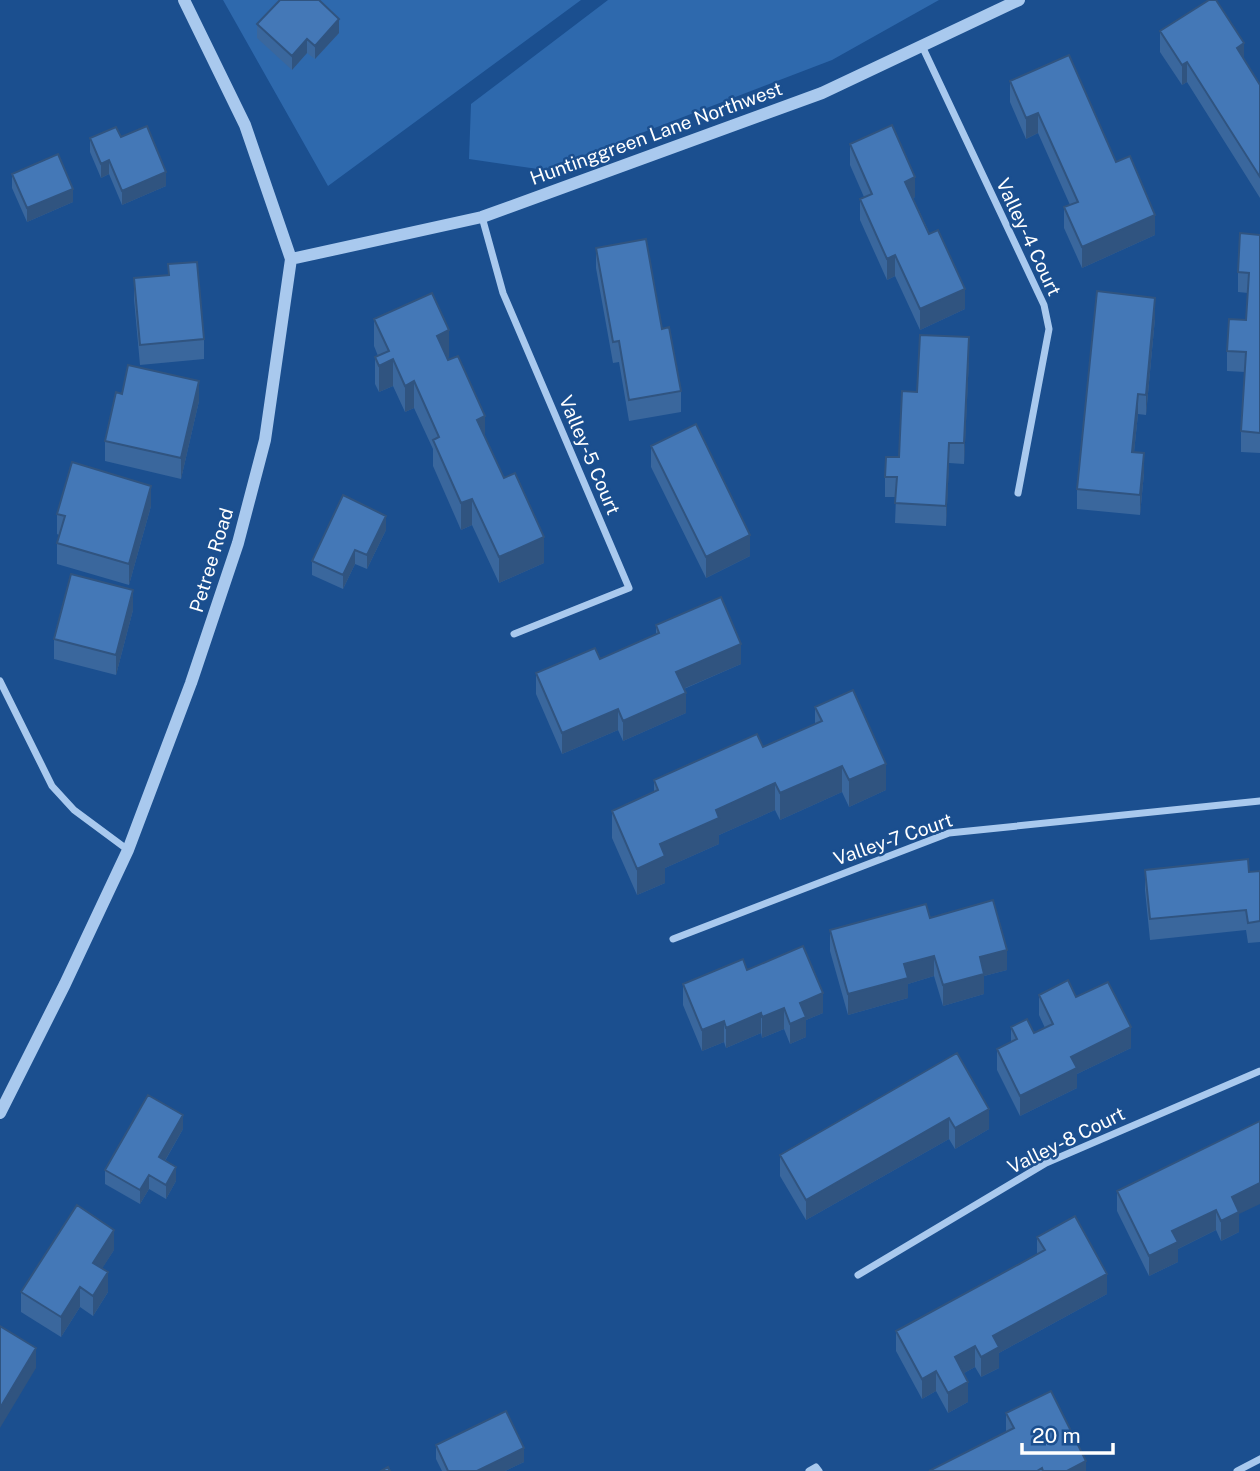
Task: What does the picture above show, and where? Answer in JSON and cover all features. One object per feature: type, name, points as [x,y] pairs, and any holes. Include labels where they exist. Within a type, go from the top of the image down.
[{"type":"street","name":"Petree Road","points":[[0,1113],[128,850],[191,683],[238,543],[265,440],[291,260],[245,125],[184,0]]},
{"type":"street","name":"Huntinggreen Lane Northwest","points":[[291,260],[482,217],[822,93],[1019,0]]},
{"type":"street","name":"Valley-4 Court","points":[[922,46],[1044,305],[1049,329],[1018,494]]},
{"type":"street","name":"Valley-5 Court","points":[[482,217],[503,293],[629,588],[514,634]]},
{"type":"street","points":[[0,681],[52,786],[74,810],[128,850]]},
{"type":"street","name":"Valley-7 Court","points":[[673,939],[949,832],[1260,801]]},
{"type":"street","name":"Valley-8 Court","points":[[858,1275],[1046,1163],[1260,1071]]},
{"type":"street","points":[[1237,1471],[1260,1459]]},
{"type":"shaded area","points":[[223,0],[581,0],[328,186]]},
{"type":"shaded area","points":[[608,0],[939,0],[832,60],[545,170],[469,159],[471,104]]},
{"type":"building","points":[[280,0],[319,0],[339,19],[315,46],[307,39],[292,56],[257,24]]},
{"type":"building","points":[[1209,0],[1216,0],[1244,43],[1237,48],[1260,85],[1260,177],[1187,62],[1182,65],[1160,31]]},
{"type":"building","points":[[1069,55],[1116,162],[1130,156],[1155,215],[1082,247],[1064,207],[1078,202],[1038,113],[1026,118],[1010,81]]},
{"type":"building","points":[[892,125],[915,177],[905,182],[929,234],[938,230],[965,289],[920,309],[895,255],[887,259],[860,199],[872,194],[850,144]]},
{"type":"building","points":[[147,126],[166,172],[122,191],[109,160],[101,164],[90,138],[116,127],[121,137]]},
{"type":"building","points":[[58,154],[73,189],[27,208],[12,174]]},
{"type":"building","points":[[1240,233],[1260,235],[1260,433],[1241,431],[1246,352],[1227,351],[1229,319],[1246,320],[1249,273],[1238,272]]},
{"type":"building","points":[[646,239],[662,329],[669,327],[681,391],[629,400],[619,341],[613,342],[596,248]]},
{"type":"building","points":[[197,262],[204,339],[140,345],[134,278],[169,275],[168,264]]},
{"type":"building","points":[[1097,291],[1155,298],[1146,395],[1138,394],[1132,452],[1144,453],[1140,495],[1077,489]]},
{"type":"building","points":[[432,293],[449,330],[437,336],[448,360],[458,356],[485,416],[477,420],[504,478],[515,473],[544,537],[499,557],[472,499],[461,503],[433,440],[439,437],[414,381],[405,386],[393,359],[379,366],[375,357],[389,351],[374,319]]},
{"type":"building","points":[[920,335],[969,337],[964,443],[949,443],[946,506],[895,503],[897,477],[885,477],[886,457],[899,457],[902,391],[917,392]]},
{"type":"building","points":[[128,365],[199,381],[181,458],[105,441],[116,392],[122,394]]},
{"type":"building","points":[[696,424],[750,535],[706,557],[651,446]]},
{"type":"building","points":[[72,462],[151,486],[129,564],[57,543],[65,516],[57,514]]},
{"type":"building","points":[[343,495],[386,516],[367,555],[355,550],[343,575],[312,561]]},
{"type":"building","points":[[71,574],[133,590],[116,655],[54,639]]},
{"type":"building","points":[[721,597],[741,644],[676,672],[686,693],[623,721],[618,709],[562,733],[536,673],[595,648],[600,659],[659,633],[656,625]]},
{"type":"building","points":[[853,690],[886,764],[849,780],[842,766],[780,793],[775,783],[716,810],[719,818],[660,844],[665,856],[637,869],[612,811],[658,790],[654,780],[757,734],[763,747],[822,721],[815,707]]},
{"type":"building","points":[[1248,859],[1249,872],[1260,871],[1260,921],[1248,923],[1246,910],[1150,919],[1145,870]]},
{"type":"building","points":[[993,900],[1007,950],[980,957],[984,974],[943,985],[934,956],[904,964],[908,978],[848,994],[830,930],[926,904],[930,918]]},
{"type":"building","points":[[803,946],[823,993],[800,1003],[806,1017],[790,1024],[784,1008],[762,1017],[761,1013],[726,1028],[724,1021],[702,1030],[683,984],[743,959],[747,970]]},
{"type":"building","points":[[1068,980],[1076,997],[1108,982],[1131,1027],[1071,1057],[1077,1068],[1020,1096],[997,1049],[1017,1039],[1011,1027],[1027,1019],[1034,1033],[1053,1024],[1039,995]]},
{"type":"building","points":[[957,1053],[989,1109],[955,1128],[949,1118],[806,1200],[780,1155]]},
{"type":"building","points":[[148,1095],[183,1115],[159,1157],[176,1167],[166,1185],[149,1175],[140,1190],[105,1170]]},
{"type":"building","points":[[1260,1121],[1260,1183],[1232,1197],[1239,1212],[1221,1221],[1216,1210],[1172,1231],[1178,1242],[1149,1256],[1117,1191]]},
{"type":"building","points":[[77,1205],[114,1230],[93,1263],[108,1272],[93,1296],[80,1287],[61,1317],[21,1292]]},
{"type":"building","points":[[1075,1216],[1107,1274],[993,1336],[999,1347],[981,1357],[975,1346],[955,1357],[968,1382],[948,1393],[936,1371],[922,1379],[896,1331],[1045,1250],[1037,1237]]},
{"type":"building","points":[[0,1326],[36,1348],[0,1408]]},
{"type":"building","points":[[1051,1391],[1086,1461],[1067,1471],[1043,1471],[1042,1468],[1037,1471],[929,1471],[1014,1428],[1006,1413]]},
{"type":"building","points":[[506,1411],[524,1448],[477,1471],[448,1471],[436,1445]]}]
